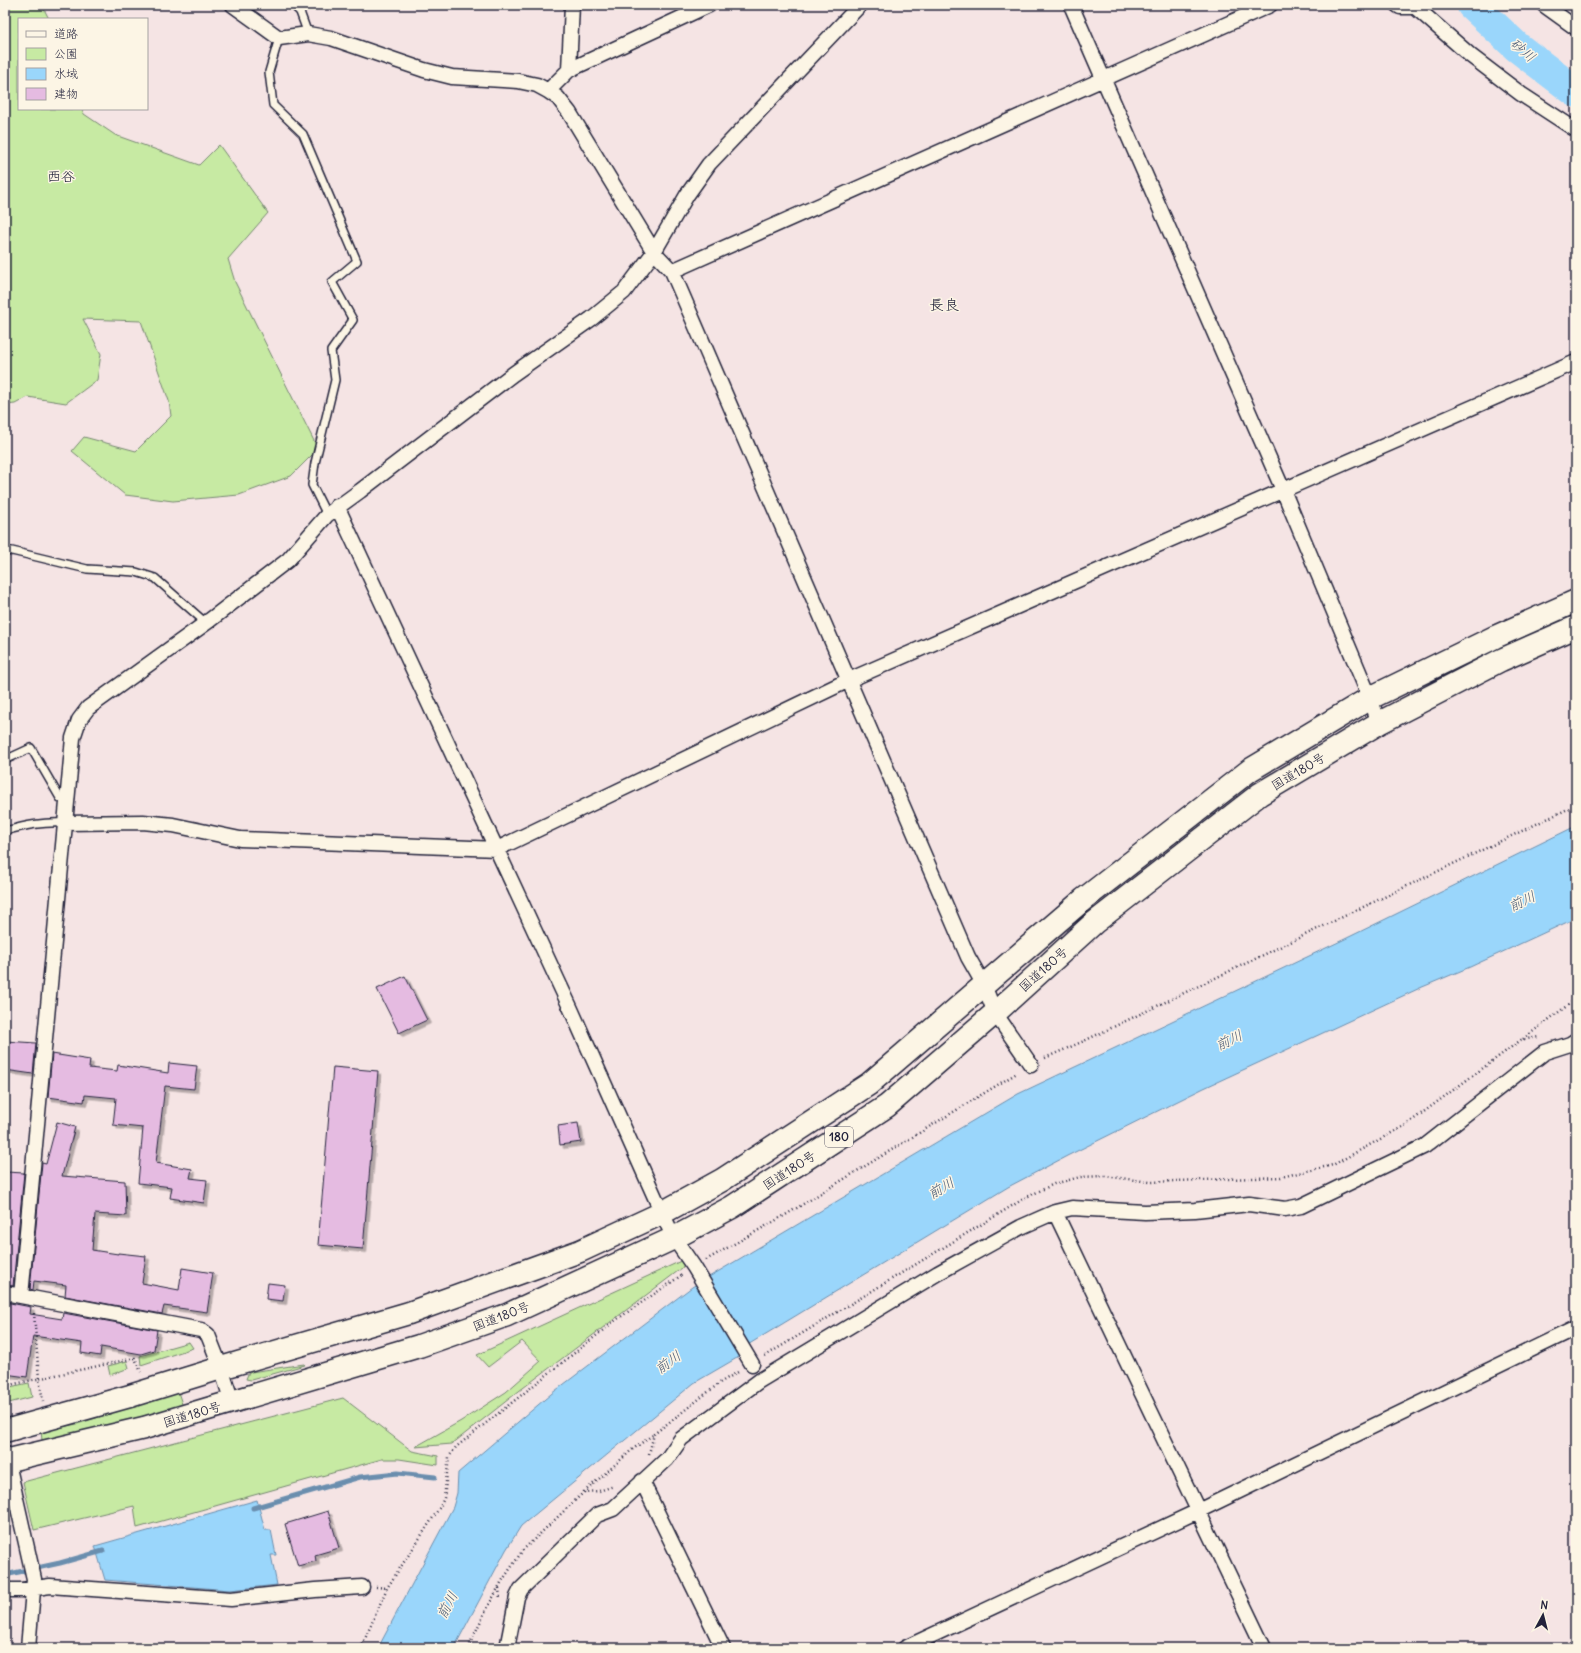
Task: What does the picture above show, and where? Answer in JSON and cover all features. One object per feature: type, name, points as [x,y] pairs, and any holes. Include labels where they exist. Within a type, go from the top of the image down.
[{"type":"highway","name":"国道180号","points":[[5,1431],[130,1396],[409,1313],[580,1250],[662,1213],[722,1180],[869,1084],[1084,899],[1250,770],[1370,698],[1495,637],[1576,600]]},
{"type":"highway","name":"国道180号","points":[[6,1458],[144,1428],[419,1346],[507,1315],[674,1238],[732,1207],[887,1106],[994,1014],[1094,923],[1260,794],[1379,723],[1501,660],[1576,627]]},
{"type":"street","points":[[233,5],[279,38],[308,34],[331,38],[424,70],[452,77],[518,81],[537,85],[558,98],[569,112],[654,252],[672,271],[968,957],[984,985],[994,1014],[1031,1064]]},
{"type":"street","points":[[569,70],[572,5]]},
{"type":"street","points":[[548,91],[569,70],[709,5]]},
{"type":"street","points":[[28,1297],[72,738],[79,720],[88,708],[206,623],[288,560],[332,511],[624,292],[654,252],[687,196],[709,164],[860,5]]},
{"type":"street","points":[[1071,5],[1283,490],[1370,698],[1379,723]]},
{"type":"street","points":[[672,271],[1270,5]]},
{"type":"street","points":[[1397,5],[1400,7],[1414,6],[1477,61],[1521,94],[1576,130]]},
{"type":"street","points":[[1544,5],[1576,28]]},
{"type":"street","points":[[65,823],[143,822],[173,825],[240,839],[497,849],[849,680],[1576,362]]},
{"type":"street","points":[[332,511],[497,849],[674,1238],[697,1272],[750,1362]]},
{"type":"street","points":[[507,1648],[517,1597],[521,1589],[597,1515],[613,1509],[667,1459],[681,1439],[759,1381],[938,1273],[1021,1227],[1055,1212],[1072,1208],[1146,1212],[1195,1210],[1249,1204],[1285,1209],[1301,1206],[1425,1146],[1546,1052],[1570,1044],[1576,1040]]},
{"type":"street","points":[[1055,1212],[1264,1648]]},
{"type":"street","points":[[5,1293],[201,1330],[208,1335],[232,1402]]},
{"type":"street","points":[[905,1648],[1198,1511],[1576,1328]]},
{"type":"street","points":[[6,1458],[30,1560],[34,1584],[28,1648]]},
{"type":"street","points":[[642,1481],[723,1648]]},
{"type":"street","points":[[5,1590],[34,1584],[231,1599],[315,1590],[362,1587]]},
{"type":"lane","points":[[293,5],[300,12],[308,34]]},
{"type":"lane","points":[[279,38],[269,72],[273,105],[303,134],[357,261],[332,282],[353,320],[331,350],[335,380],[315,463],[312,485],[332,511]]},
{"type":"lane","points":[[5,552],[12,551],[87,569],[136,572],[155,578],[206,623]]},
{"type":"lane","points":[[5,760],[31,748],[60,798],[67,801]]},
{"type":"lane","points":[[5,832],[28,824],[46,822],[65,823]]},
{"type":"path","points":[[360,1648],[387,1588],[440,1507],[444,1498],[449,1457],[456,1447],[616,1320],[697,1272],[787,1214],[1031,1064],[1098,1034],[1576,805]]},
{"type":"path","points":[[750,1362],[1025,1198],[1054,1184],[1080,1177],[1105,1176],[1150,1182],[1281,1177],[1333,1165],[1406,1125],[1576,999]]},
{"type":"path","points":[[1521,1040],[1542,1036]]},
{"type":"path","points":[[28,1297],[34,1315],[39,1379],[43,1401]]},
{"type":"path","points":[[5,1386],[135,1358],[141,1372]]},
{"type":"path","points":[[468,1648],[485,1612],[523,1550],[584,1492],[633,1449],[654,1434]]},
{"type":"path","points":[[584,1492],[599,1491],[630,1480],[642,1481]]},
{"type":"green space","points":[[5,5],[42,5],[48,18],[18,18],[18,110],[82,110],[84,114],[115,135],[199,165],[219,145],[268,213],[228,259],[235,282],[318,449],[291,476],[239,495],[173,501],[125,495],[72,451],[84,437],[136,451],[171,416],[169,401],[141,321],[83,319],[101,354],[97,380],[66,403],[28,397],[15,404],[5,405]]},
{"type":"green space","points":[[683,1260],[684,1264],[682,1268],[519,1391],[452,1444],[415,1447],[461,1421],[506,1392],[541,1361],[522,1341],[488,1367],[477,1355]]},
{"type":"green space","points":[[189,1342],[193,1348],[141,1365],[140,1356]]},
{"type":"green space","points":[[127,1361],[129,1368],[110,1375],[108,1366]]},
{"type":"green space","points":[[305,1365],[251,1380],[246,1379],[248,1374],[251,1372]]},
{"type":"green space","points":[[29,1383],[32,1397],[5,1404],[5,1388]]},
{"type":"green space","points":[[178,1392],[183,1407],[80,1433],[42,1440],[41,1431],[77,1424]]},
{"type":"green space","points":[[343,1398],[412,1451],[438,1456],[438,1465],[399,1459],[382,1459],[137,1528],[134,1506],[34,1530],[23,1482]]},
{"type":"water","name":"前川","points":[[1576,826],[1576,918],[1204,1088],[1067,1156],[1008,1187],[746,1346],[742,1355],[694,1383],[521,1526],[506,1550],[454,1648],[378,1648],[453,1507],[457,1493],[458,1473],[551,1394],[692,1287],[1018,1094],[1345,939]]},
{"type":"water","points":[[257,1500],[265,1530],[271,1530],[276,1555],[271,1555],[277,1585],[230,1590],[105,1580],[95,1546]]},
{"type":"building","points":[[405,976],[427,1020],[399,1033],[377,989]]},
{"type":"building","points":[[5,1041],[36,1043],[33,1074],[5,1070]]},
{"type":"building","points":[[52,1054],[90,1060],[89,1068],[117,1071],[118,1065],[168,1073],[169,1063],[197,1066],[194,1089],[165,1086],[156,1163],[192,1169],[190,1178],[207,1180],[204,1203],[170,1198],[172,1187],[138,1183],[143,1128],[113,1125],[116,1098],[85,1095],[84,1102],[48,1097]]},
{"type":"building","points":[[333,1067],[378,1071],[363,1249],[318,1245]]},
{"type":"building","points":[[57,1122],[75,1127],[62,1176],[125,1181],[126,1216],[95,1214],[92,1250],[146,1256],[142,1283],[179,1290],[182,1268],[213,1273],[207,1312],[164,1306],[162,1314],[65,1296],[66,1285],[34,1281],[33,1290],[30,1289],[42,1163],[46,1164]]},
{"type":"building","points":[[578,1123],[581,1142],[560,1145],[558,1126]]},
{"type":"building","points":[[6,1172],[24,1173],[13,1286],[5,1285]]},
{"type":"building","points":[[268,1283],[285,1285],[283,1301],[266,1299]]},
{"type":"building","points":[[5,1302],[31,1307],[30,1314],[62,1319],[63,1313],[157,1330],[154,1350],[141,1354],[101,1347],[100,1356],[81,1353],[82,1343],[33,1336],[27,1377],[5,1374]]},
{"type":"building","points":[[328,1511],[339,1548],[315,1555],[316,1561],[298,1566],[285,1524]]},
{"type":"waterway","name":"砂川","points":[[1472,5],[1517,47],[1576,92]]},
{"type":"waterway","points":[[253,1508],[360,1477],[398,1473],[435,1477]]},
{"type":"waterway","points":[[5,1575],[60,1563],[103,1551]]},
{"type":"district","name":"西谷","points":[[61,176]]},
{"type":"district","name":"長良","points":[[944,305]]}]
